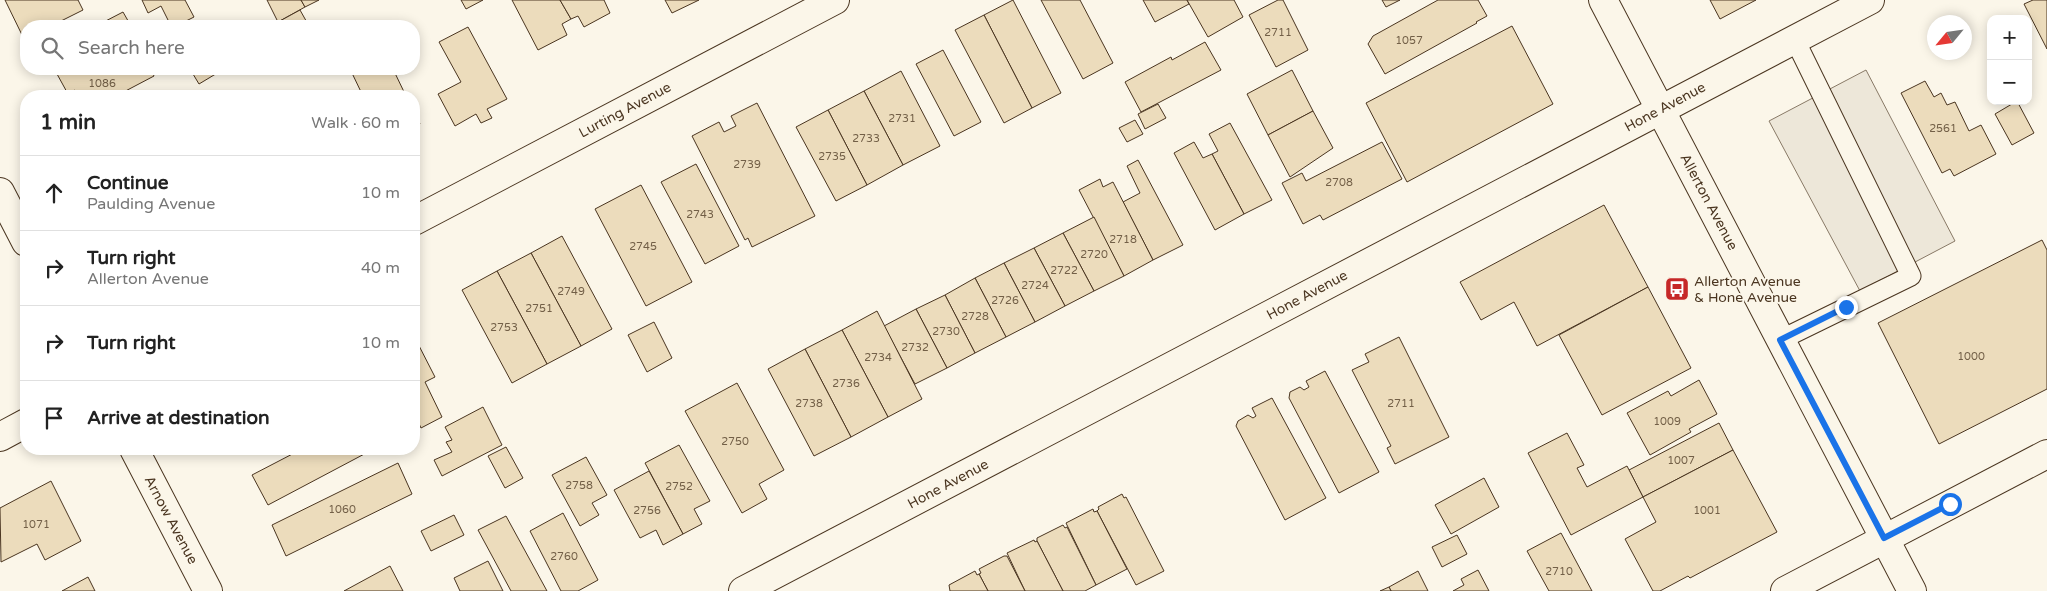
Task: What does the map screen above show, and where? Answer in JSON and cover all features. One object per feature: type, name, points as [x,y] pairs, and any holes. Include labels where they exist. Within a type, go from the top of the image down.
[{"type":"street","name":"Lurting Avenue","points":[[420,217],[835,0]]},
{"type":"street","name":"Allerton Avenue","points":[[1603,0],[1912,591]]},
{"type":"street","name":"Hone Avenue","points":[[743,591],[1870,0]]},
{"type":"street","points":[[0,192],[20,230]]},
{"type":"street","points":[[0,437],[20,426]]},
{"type":"street","points":[[1785,591],[2047,454]]},
{"type":"street","name":"Arnow Avenue","points":[[137,455],[208,591]]},
{"type":"lane","points":[[1780,340],[1911,276],[1795,40]]},
{"type":"shaded area","points":[[1866,70],[1955,241],[1860,291],[1769,121]]},
{"type":"building","points":[[5,0],[78,0],[83,10],[63,20],[20,20],[20,31]]},
{"type":"building","points":[[142,0],[185,0],[194,17],[188,20],[168,20],[161,6],[148,13]]},
{"type":"building","points":[[267,0],[301,0],[305,7],[282,20],[277,20]]},
{"type":"building","points":[[301,0],[319,0],[305,7]]},
{"type":"building","points":[[461,0],[483,0],[466,9]]},
{"type":"building","points":[[512,0],[560,0],[571,19],[562,24],[567,35],[538,50]]},
{"type":"building","points":[[560,0],[604,0],[610,13],[584,27],[578,16],[571,19]]},
{"type":"building","points":[[665,0],[699,0],[672,13]]},
{"type":"building","points":[[1013,0],[1061,93],[1032,108],[984,15]]},
{"type":"building","points":[[1041,0],[1080,0],[1113,63],[1083,79]]},
{"type":"building","points":[[1143,0],[1187,0],[1189,4],[1155,22]]},
{"type":"building","points":[[1187,0],[1234,0],[1243,17],[1208,37]]},
{"type":"building","points":[[1278,0],[1283,0],[1308,50],[1276,67],[1249,15]]},
{"type":"building","points":[[1382,0],[1400,0],[1386,7]]},
{"type":"building","points":[[1438,0],[1478,0],[1487,16],[1385,74],[1368,44],[1373,36]]},
{"type":"building","points":[[1710,0],[1756,0],[1720,19]]},
{"type":"building","points":[[2033,0],[2047,0],[2047,49],[2032,20],[2032,15],[2030,15],[2024,4]]},
{"type":"building","points":[[300,10],[306,20],[282,20]]},
{"type":"building","points":[[123,12],[128,20],[108,20]]},
{"type":"building","points":[[984,15],[1032,108],[1004,123],[955,30]]},
{"type":"building","points":[[1512,26],[1553,104],[1407,182],[1366,103]]},
{"type":"building","points":[[468,27],[507,99],[487,109],[492,118],[481,123],[476,114],[455,126],[438,94],[461,82],[439,42]]},
{"type":"building","points":[[1205,42],[1221,70],[1141,112],[1125,82],[1171,57],[1172,60]]},
{"type":"building","points":[[943,50],[981,122],[954,136],[916,64]]},
{"type":"building","points":[[1292,70],[1313,111],[1268,135],[1247,94]]},
{"type":"building","points":[[901,71],[940,146],[903,165],[864,91]]},
{"type":"building","points":[[58,75],[154,76],[127,90],[66,90]]},
{"type":"building","points":[[194,75],[214,75],[199,84]]},
{"type":"building","points":[[353,75],[396,75],[403,90],[360,90]]},
{"type":"building","points":[[1925,81],[1934,97],[1941,93],[1947,105],[1955,102],[1969,131],[1981,125],[1996,154],[1954,176],[1950,169],[1942,173],[1901,93]]},
{"type":"building","points":[[864,91],[903,165],[867,185],[828,110]]},
{"type":"building","points":[[757,103],[815,216],[752,247],[748,238],[745,240],[692,136],[719,122],[724,132],[736,126],[731,116]]},
{"type":"building","points":[[1158,104],[1166,118],[1145,129],[1138,114]]},
{"type":"building","points":[[2010,105],[2019,105],[2034,133],[2012,145],[1995,114]]},
{"type":"building","points":[[828,110],[867,185],[836,201],[796,127]]},
{"type":"building","points":[[1313,111],[1333,148],[1290,177],[1268,135]]},
{"type":"building","points":[[1135,120],[1143,134],[1127,142],[1119,128]]},
{"type":"building","points":[[1230,123],[1272,200],[1244,214],[1212,154],[1218,151],[1209,134]]},
{"type":"building","points":[[1194,142],[1203,158],[1212,154],[1244,214],[1215,230],[1174,153]]},
{"type":"building","points":[[1382,142],[1402,179],[1323,220],[1320,215],[1303,224],[1282,183],[1302,173],[1306,181]]},
{"type":"building","points":[[1138,160],[1183,245],[1153,260],[1123,202],[1140,193],[1127,166]]},
{"type":"building","points":[[696,164],[739,246],[705,264],[661,182]]},
{"type":"building","points":[[1100,179],[1103,187],[1113,182],[1153,260],[1124,276],[1079,190]]},
{"type":"building","points":[[641,185],[692,282],[646,306],[595,209]]},
{"type":"building","points":[[1604,205],[1648,287],[1537,346],[1514,302],[1481,320],[1460,282]]},
{"type":"building","points":[[1094,217],[1124,276],[1094,291],[1063,233]]},
{"type":"building","points":[[1063,233],[1094,291],[1065,306],[1034,248]]},
{"type":"building","points":[[562,236],[612,329],[581,346],[531,253]]},
{"type":"building","points":[[2042,240],[2047,250],[2047,389],[1939,444],[1878,323]]},
{"type":"building","points":[[1034,248],[1065,306],[1035,322],[1004,263]]},
{"type":"building","points":[[531,253],[581,346],[547,364],[497,271]]},
{"type":"building","points":[[1004,263],[1035,322],[1006,337],[975,278]]},
{"type":"building","points":[[497,271],[547,364],[512,383],[462,290]]},
{"type":"building","points":[[975,278],[1006,337],[975,353],[945,295]]},
{"type":"building","points":[[1648,287],[1691,368],[1602,415],[1559,335]]},
{"type":"building","points":[[945,295],[975,353],[947,368],[916,309]]},
{"type":"building","points":[[916,309],[947,368],[915,384],[884,326]]},
{"type":"building","points":[[877,311],[922,399],[888,417],[842,330]]},
{"type":"building","points":[[654,322],[672,358],[647,372],[628,335]]},
{"type":"building","points":[[842,330],[888,417],[851,437],[805,349]]},
{"type":"building","points":[[1399,337],[1449,437],[1395,464],[1387,448],[1391,446],[1352,370],[1369,362],[1365,354]]},
{"type":"building","points":[[420,348],[435,377],[425,382],[442,417],[421,428]]},
{"type":"building","points":[[805,349],[851,437],[814,456],[768,369]]},
{"type":"building","points":[[1325,371],[1379,472],[1339,493],[1289,398],[1290,392],[1300,387],[1304,390],[1309,387],[1306,381]]},
{"type":"building","points":[[1699,380],[1717,414],[1689,429],[1691,432],[1650,455],[1627,413],[1668,391],[1671,396]]},
{"type":"building","points":[[737,383],[784,470],[759,484],[767,499],[742,513],[685,411]]},
{"type":"building","points":[[1272,398],[1326,498],[1285,520],[1236,426],[1238,421],[1248,415],[1253,418],[1256,416],[1252,408]]},
{"type":"building","points":[[483,407],[502,445],[442,476],[434,460],[452,452],[446,442],[452,440],[445,427]]},
{"type":"building","points":[[1719,423],[1733,450],[1643,497],[1629,470]]},
{"type":"building","points":[[1567,433],[1584,465],[1577,468],[1587,487],[1627,466],[1643,497],[1571,535],[1528,453]]},
{"type":"building","points":[[679,445],[710,501],[694,509],[702,524],[683,534],[645,463]]},
{"type":"building","points":[[506,447],[523,478],[505,488],[488,456]]},
{"type":"building","points":[[1733,450],[1777,532],[1690,578],[1688,576],[1660,591],[1653,591],[1625,539],[1656,522],[1643,497]]},
{"type":"building","points":[[290,455],[362,455],[268,505],[252,475]]},
{"type":"building","points":[[586,457],[607,495],[592,503],[599,515],[580,526],[552,475]]},
{"type":"building","points":[[398,463],[412,494],[286,556],[272,525]]},
{"type":"building","points":[[649,471],[683,534],[663,545],[656,530],[640,538],[614,490]]},
{"type":"building","points":[[1484,478],[1499,507],[1451,534],[1435,505]]},
{"type":"building","points":[[51,481],[81,541],[45,560],[37,544],[1,562],[0,508]]},
{"type":"building","points":[[1122,494],[1124,498],[1126,497],[1164,571],[1136,585],[1097,511],[1098,507]]},
{"type":"building","points":[[1093,509],[1094,512],[1097,511],[1127,569],[1096,585],[1066,523]]},
{"type":"building","points":[[563,513],[598,580],[578,591],[561,591],[530,531]]},
{"type":"building","points":[[454,515],[464,535],[431,551],[421,531]]},
{"type":"building","points":[[506,516],[547,591],[511,591],[478,530]]},
{"type":"building","points":[[1063,525],[1065,528],[1067,527],[1096,585],[1085,591],[1063,591],[1037,541],[1037,538]]},
{"type":"building","points":[[1561,533],[1592,591],[1549,591],[1527,551]]},
{"type":"building","points":[[1457,535],[1467,554],[1442,567],[1432,547]]},
{"type":"building","points":[[1034,540],[1035,542],[1037,541],[1063,591],[1025,591],[1007,553]]},
{"type":"building","points":[[1007,556],[1025,591],[988,591],[979,574],[981,573],[979,569]]},
{"type":"building","points":[[488,561],[503,591],[460,591],[454,578]]},
{"type":"building","points":[[390,566],[403,591],[344,591]]},
{"type":"building","points":[[1478,570],[1489,591],[1453,591],[1464,585],[1461,579]]},
{"type":"building","points":[[975,571],[977,575],[979,574],[988,591],[950,591],[949,585]]},
{"type":"building","points":[[1418,571],[1428,591],[1391,591],[1389,587]]},
{"type":"building","points":[[88,577],[95,591],[62,591]]},
{"type":"building","points":[[1389,587],[1391,591],[1380,591]]},
{"type":"place","name":"Allerton Avenue & Hone Avenue","points":[[1677,289]]},
{"type":"route","points":[[1846,307],[1780,340],[1884,538],[1950,504]]}]
